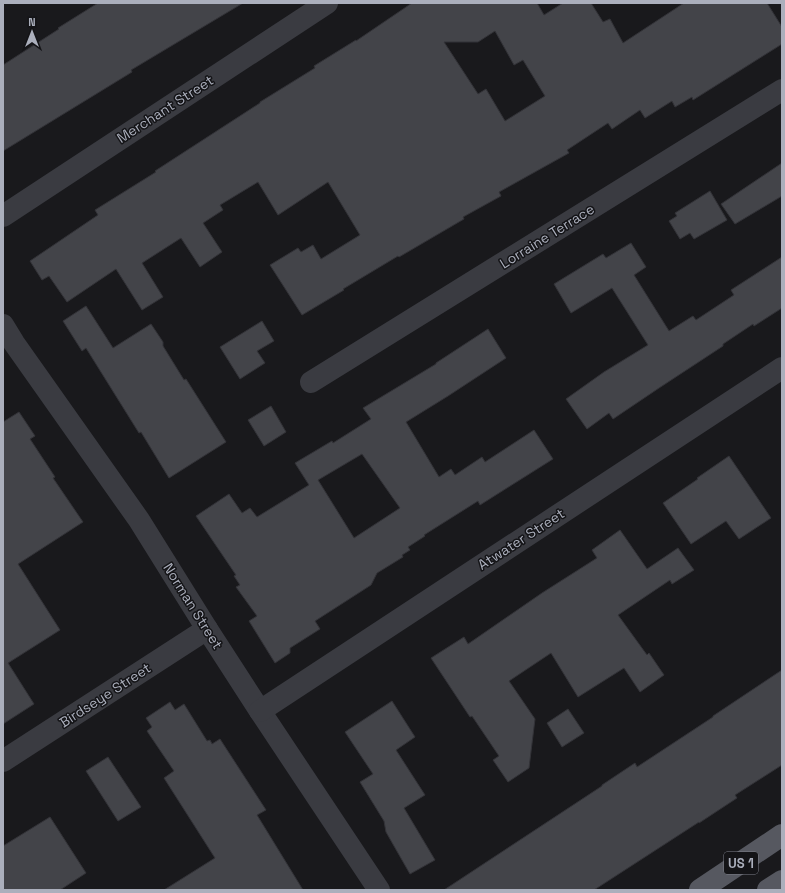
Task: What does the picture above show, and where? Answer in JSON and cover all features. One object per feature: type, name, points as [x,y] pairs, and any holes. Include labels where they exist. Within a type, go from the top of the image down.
[{"type":"main road","name":"US 1","points":[[700,890],[782,835]]},
{"type":"main road","name":"US 1","points":[[768,890],[782,881]]},
{"type":"street","name":"Merchant Street","points":[[3,216],[327,3]]},
{"type":"street","name":"Lorraine Terrace","points":[[311,382],[782,90]]},
{"type":"street","name":"Norman Street","points":[[3,325],[9,347],[139,520],[260,711],[379,890]]},
{"type":"street","name":"Atwater Street","points":[[260,711],[782,368]]},
{"type":"street","name":"Birdseye Street","points":[[3,761],[207,629]]},
{"type":"building","points":[[98,3],[243,3],[131,70],[132,72],[3,151],[3,65]]},
{"type":"building","points":[[412,3],[537,3],[544,15],[563,3],[591,3],[603,22],[610,19],[623,43],[684,3],[767,3],[782,27],[782,44],[693,100],[692,97],[675,107],[672,101],[645,118],[640,110],[612,129],[608,123],[567,150],[569,153],[499,192],[501,196],[463,217],[464,219],[399,257],[398,256],[302,315],[270,265],[298,248],[301,252],[313,245],[321,259],[360,235],[328,182],[278,215],[258,182],[220,205],[223,210],[203,223],[222,252],[200,267],[181,238],[142,263],[163,297],[142,310],[116,269],[67,302],[49,276],[42,280],[30,261],[98,215],[95,210],[156,172],[155,171],[260,102],[315,68],[314,66],[356,41]],"holes":[[[495,31],[514,65],[523,60],[545,96],[505,121],[486,89],[478,94],[444,42],[478,42]]]},
{"type":"building","points":[[782,163],[782,196],[735,224],[721,204]]},
{"type":"building","points":[[710,191],[727,220],[694,239],[690,233],[680,239],[669,221],[677,216],[675,213]]},
{"type":"building","points":[[631,243],[646,267],[634,275],[669,331],[693,316],[696,320],[734,295],[731,290],[782,257],[782,308],[754,326],[753,324],[723,344],[723,346],[613,419],[609,413],[587,429],[566,399],[604,372],[648,345],[612,288],[571,313],[554,284],[603,254],[606,258]]},
{"type":"building","points":[[86,306],[113,348],[151,324],[163,342],[163,346],[184,380],[186,379],[226,442],[169,478],[86,348],[82,351],[63,321]]},
{"type":"building","points":[[262,321],[274,341],[257,351],[265,363],[240,379],[220,347]]},
{"type":"building","points":[[488,329],[506,358],[406,422],[439,477],[451,469],[455,475],[482,457],[485,462],[534,430],[553,459],[480,505],[478,501],[424,535],[425,536],[408,547],[410,550],[402,555],[403,557],[377,573],[371,585],[315,621],[320,629],[290,648],[290,653],[275,663],[249,621],[257,616],[236,587],[240,585],[234,576],[236,575],[196,516],[229,494],[242,513],[250,508],[257,517],[309,485],[295,463],[332,441],[333,443],[371,419],[363,408]],"holes":[[[362,454],[400,508],[354,538],[318,480]]]},
{"type":"building","points":[[271,406],[286,432],[264,446],[248,420]]},
{"type":"building","points":[[19,412],[35,436],[30,439],[55,477],[53,478],[83,522],[18,564],[60,630],[8,663],[34,704],[3,724],[3,422]]},
{"type":"building","points":[[729,456],[771,518],[739,539],[726,521],[691,544],[663,503]]},
{"type":"building","points":[[620,530],[647,569],[678,548],[694,570],[672,584],[670,580],[618,615],[647,655],[649,653],[664,675],[640,692],[624,668],[578,697],[551,653],[509,681],[535,719],[529,768],[508,782],[493,760],[499,756],[472,716],[470,717],[431,658],[464,637],[468,644],[542,593],[597,558],[592,550]]},
{"type":"building","points":[[782,670],[782,765],[735,795],[737,798],[699,823],[594,890],[444,890],[635,763],[637,767]]},
{"type":"building","points":[[392,701],[415,737],[396,750],[425,795],[404,808],[435,860],[410,874],[386,832],[384,821],[360,782],[373,774],[345,732]]},
{"type":"building","points":[[170,702],[175,710],[184,704],[207,741],[210,740],[212,744],[220,739],[266,810],[257,815],[303,890],[164,890],[215,858],[164,778],[174,771],[147,731],[152,727],[146,718]]},
{"type":"building","points":[[568,709],[584,733],[562,747],[547,723]]},
{"type":"building","points":[[108,757],[141,807],[118,821],[86,771]]},
{"type":"building","points":[[50,817],[86,873],[60,890],[3,890],[3,846]]}]
